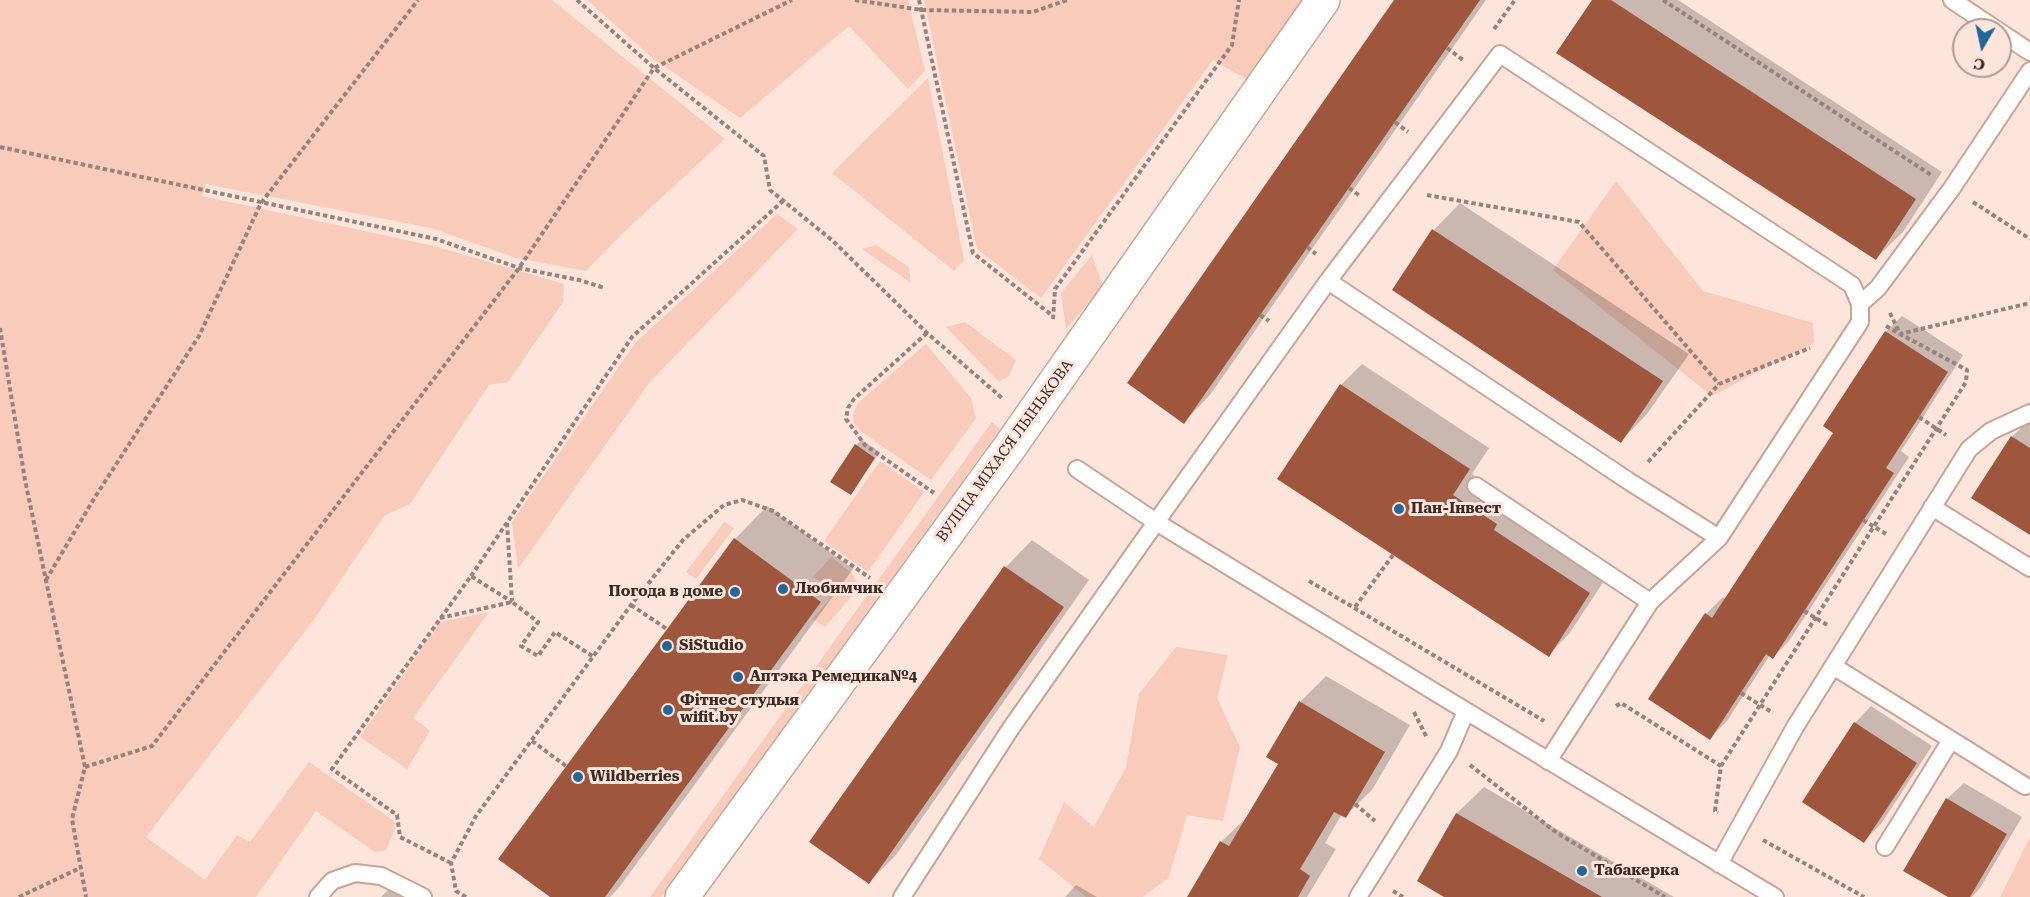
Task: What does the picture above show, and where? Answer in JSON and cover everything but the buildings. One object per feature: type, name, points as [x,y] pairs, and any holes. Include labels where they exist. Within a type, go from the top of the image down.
[{"type":"street","name":"ВУЛІЦА МІХАСЯ ЛЫНЬКОВА","points":[[682,897],[1009,448],[1323,0]]},
{"type":"lane","points":[[1952,0],[1979,18]]},
{"type":"lane","points":[[2012,40],[2030,52]]},
{"type":"lane","points":[[902,897],[1011,728],[1156,522],[1328,281],[1500,54],[1852,285],[1860,304],[1860,322],[1719,538],[1650,602],[1548,761]]},
{"type":"lane","points":[[1860,304],[1878,288],[1952,188],[2030,71]]},
{"type":"lane","points":[[1328,281],[1719,538]]},
{"type":"lane","points":[[1719,864],[1795,727],[1969,449],[1991,431],[2030,413]]},
{"type":"lane","points":[[1077,469],[1156,522],[1775,897]]},
{"type":"lane","points":[[1476,486],[1650,602]]},
{"type":"lane","points":[[1932,507],[2030,568]]},
{"type":"lane","points":[[1833,666],[2025,786]]},
{"type":"lane","points":[[1358,897],[1449,751],[1466,711]]},
{"type":"lane","points":[[1885,847],[1951,740]]},
{"type":"lane","points":[[318,897],[332,881],[355,873],[381,876],[423,897]]},
{"type":"path","points":[[46,580],[95,497],[200,336],[261,203],[418,0]]},
{"type":"path","points":[[577,0],[654,68],[764,156],[770,190],[833,241],[927,333],[1002,398]]},
{"type":"path","points":[[85,767],[153,746],[519,268],[654,68],[792,0]]},
{"type":"path","points":[[855,0],[922,10],[1034,12],[1067,0]]},
{"type":"path","points":[[920,0],[973,253],[1055,317]]},
{"type":"path","points":[[1048,327],[1055,317],[1055,289],[1232,45],[1239,0]]},
{"type":"path","points":[[1662,0],[2030,239]]},
{"type":"path","points":[[1447,48],[1468,64]]},
{"type":"path","points":[[1395,122],[1414,137]]},
{"type":"path","points":[[0,147],[436,240],[519,268],[579,279],[605,288]]},
{"type":"path","points":[[1397,190],[1580,222],[1719,384]]},
{"type":"path","points":[[451,863],[400,837],[397,815],[332,769],[471,576],[632,337],[784,200]]},
{"type":"path","points":[[0,328],[25,480],[85,767],[72,819],[86,897]]},
{"type":"path","points":[[927,333],[854,399],[848,408],[846,419],[865,445],[935,494]]},
{"type":"path","points":[[1864,897],[1715,811],[1721,766],[1966,382],[1967,370],[1900,334]]},
{"type":"path","points":[[995,408],[1007,390]]},
{"type":"path","points":[[1919,417],[1969,449]]},
{"type":"path","points":[[928,503],[941,484]]},
{"type":"path","points":[[466,897],[456,891],[451,863],[476,816],[631,605],[683,540],[724,505],[742,500],[773,511],[873,580]]},
{"type":"path","points":[[507,523],[512,602]]},
{"type":"path","points":[[1355,608],[1393,555]]},
{"type":"path","points":[[471,576],[538,622],[521,646],[538,656],[555,632],[594,657]]},
{"type":"path","points":[[1304,578],[1565,734]]},
{"type":"path","points":[[440,618],[512,602]]},
{"type":"path","points":[[631,605],[667,628]]},
{"type":"path","points":[[1741,693],[1795,727]]},
{"type":"path","points":[[1410,703],[1430,744],[1449,751],[1477,769],[1557,833],[1665,897]]},
{"type":"path","points":[[1611,708],[1621,703],[1721,766]]},
{"type":"path","points":[[532,741],[566,766]]},
{"type":"path","points":[[19,897],[82,867]]},
{"type":"shaded area","points":[[0,0],[552,0],[725,139],[623,233],[586,271],[516,258],[431,228],[206,184],[202,196],[434,246],[564,284],[563,302],[508,382],[489,385],[410,504],[384,516],[313,621],[146,837],[205,880],[237,835],[250,842],[309,762],[394,821],[395,829],[386,850],[375,852],[316,811],[256,897],[0,897]]},
{"type":"shaded area","points":[[587,0],[908,0],[925,71],[908,89],[849,26],[740,118],[655,60]]},
{"type":"shaded area","points":[[924,0],[1308,0],[1255,84],[1213,60],[1041,298],[977,249]]},
{"type":"shaded area","points":[[928,78],[964,260],[954,271],[832,173]]},
{"type":"shaded area","points":[[1616,181],[1703,291],[1813,323],[1814,343],[1712,396],[1553,270]]},
{"type":"shaded area","points":[[777,214],[798,229],[649,383],[518,569],[512,522],[636,342]]},
{"type":"shaded area","points":[[876,245],[909,267],[911,283],[862,249]]},
{"type":"shaded area","points":[[1092,255],[1103,286],[1066,329],[1061,293]]},
{"type":"shaded area","points":[[965,322],[1016,360],[1009,376],[999,382],[946,327]]},
{"type":"shaded area","points":[[926,344],[971,398],[976,418],[931,480],[862,432],[854,423],[853,415],[858,403]]},
{"type":"shaded area","points":[[992,422],[1000,429],[661,897],[650,897]]},
{"type":"shaded area","points":[[880,461],[924,492],[868,572],[824,541]]},
{"type":"shaded area","points":[[724,522],[734,528],[696,579],[686,572]]},
{"type":"shaded area","points":[[831,557],[851,572],[860,587],[825,627],[812,619],[829,600],[827,586],[813,577]]},
{"type":"shaded area","points":[[489,612],[413,718],[430,731],[407,769],[360,737],[440,622]]},
{"type":"shaded area","points":[[1176,647],[1228,655],[1217,698],[1240,747],[1223,821],[1187,815],[1169,877],[1143,897],[1086,897],[1039,859],[1064,802],[1094,827],[1126,767],[1139,694]]},
{"type":"shaded area","points":[[2030,837],[2030,897],[2000,897]]},
{"type":"place","name":"Пан-Інвест","points":[[1399,509]]},
{"type":"place","name":"Любимчик","points":[[783,589]]},
{"type":"place","name":"Погода в доме","points":[[735,592]]},
{"type":"place","name":"SiStudio","points":[[667,646]]},
{"type":"place","name":"Аптэка Ремедика№4","points":[[738,677]]},
{"type":"place","name":"Фітнес студыя wifit.by","points":[[668,710]]},
{"type":"place","name":"Wildberries","points":[[578,777]]},
{"type":"place","name":"Табакерка","points":[[1582,871]]}]
